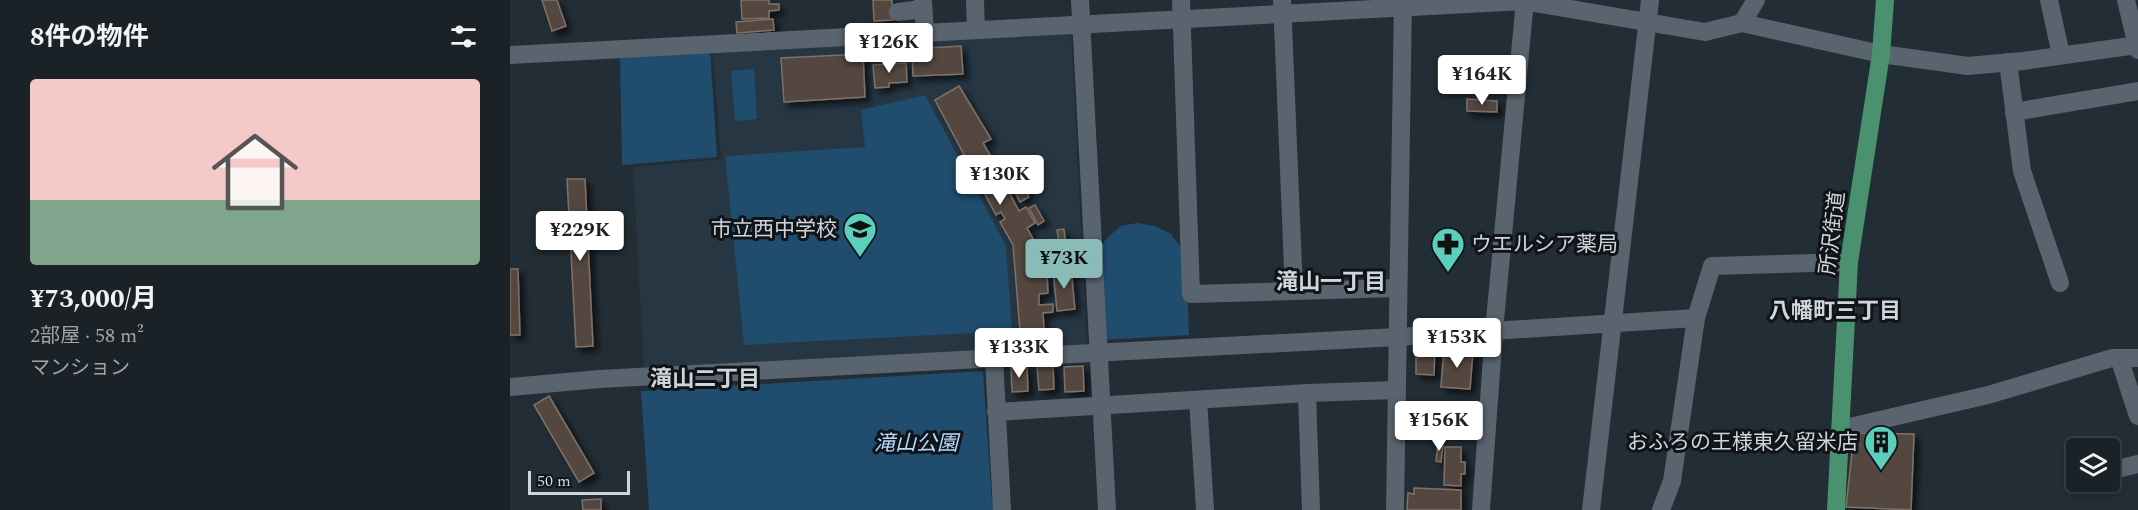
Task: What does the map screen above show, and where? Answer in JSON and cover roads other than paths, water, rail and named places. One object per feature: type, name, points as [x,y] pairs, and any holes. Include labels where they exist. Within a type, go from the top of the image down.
[{"type":"main road","name":"所沢街道","points":[[1836,510],[1849,262],[1881,54],[1885,0]]},
{"type":"street","points":[[975,0],[976,30]]},
{"type":"street","points":[[1080,0],[1107,510]]},
{"type":"street","points":[[1181,0],[1191,294],[1398,288]]},
{"type":"street","points":[[1591,510],[1650,0]]},
{"type":"street","points":[[1742,23],[1756,0]]},
{"type":"street","points":[[2049,0],[2061,55]]},
{"type":"street","points":[[510,55],[1182,20],[1282,7],[1525,1],[1704,32],[1742,23],[1881,54],[1968,66],[2137,47],[2126,0]]},
{"type":"street","points":[[1481,510],[1494,331],[1525,1]]},
{"type":"street","points":[[1395,510],[1403,4]]},
{"type":"street","points":[[898,12],[923,5],[925,33]]},
{"type":"street","points":[[1282,7],[1287,169],[1294,291]]},
{"type":"street","points":[[2008,62],[2022,171],[2060,283]]},
{"type":"street","points":[[2014,112],[2138,91]]},
{"type":"street","points":[[1661,510],[1672,481],[1696,318],[1712,266],[1849,262]]},
{"type":"street","points":[[510,387],[607,378],[1397,337],[1696,318]]},
{"type":"street","points":[[994,358],[1002,510]]},
{"type":"street","points":[[1841,429],[1988,395],[2112,358],[2138,358]]},
{"type":"street","points":[[2119,358],[2138,416]]},
{"type":"street","points":[[996,412],[1307,393],[1396,390]]},
{"type":"street","points":[[1307,393],[1311,510]]},
{"type":"street","points":[[1198,400],[1205,510]]},
{"type":"street","points":[[2120,468],[2138,464]]},
{"type":"place","name":"市立西中学校","points":[[860,258]]},
{"type":"place","name":"ウエルシア薬局","points":[[1448,273]]},
{"type":"place","name":"おふろの王様東久留米店","points":[[1881,471]]},
{"type":"district","name":"滝山一丁目","points":[[1331,281]]},
{"type":"district","name":"八幡町三丁目","points":[[1835,310]]},
{"type":"district","name":"滝山二丁目","points":[[705,378]]},
{"type":"park label","name":"滝山公園","points":[[916,443]]}]
